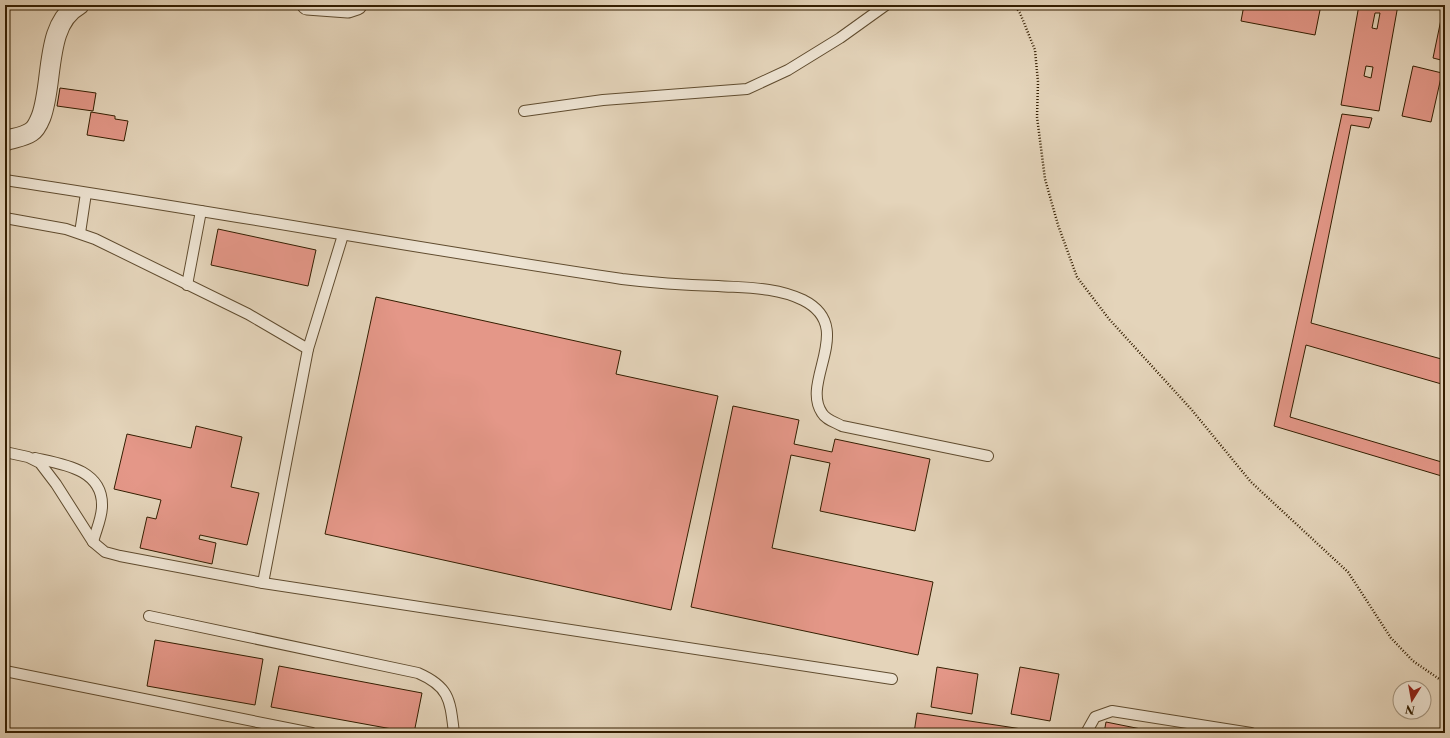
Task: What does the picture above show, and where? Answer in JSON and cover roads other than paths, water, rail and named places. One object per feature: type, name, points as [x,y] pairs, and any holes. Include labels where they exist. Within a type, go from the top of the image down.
[{"type":"street","points":[[5,140],[32,132],[38,123],[45,105],[53,49],[59,26],[69,10],[79,5]]},
{"type":"street","points":[[307,5],[348,8],[357,5]]},
{"type":"lane","points":[[524,110],[603,100],[747,89],[795,66],[840,38],[886,5]]},
{"type":"lane","points":[[5,180],[651,283],[774,289],[803,300],[819,310],[825,324],[827,339],[819,375],[817,396],[821,412],[829,420],[842,426],[988,456]]},
{"type":"lane","points":[[80,233],[86,193]]},
{"type":"lane","points":[[187,285],[201,211]]},
{"type":"lane","points":[[5,218],[80,233],[248,314],[308,349]]},
{"type":"lane","points":[[263,583],[308,349],[343,235]]},
{"type":"lane","points":[[5,452],[68,465],[82,471],[94,481],[100,492],[102,504],[93,542]]},
{"type":"lane","points":[[28,457],[40,463],[47,471],[93,542],[105,552],[120,556],[263,583],[892,679]]},
{"type":"lane","points":[[149,616],[418,673],[434,680],[443,689],[451,707],[454,733]]},
{"type":"lane","points":[[5,671],[312,733]]},
{"type":"lane","points":[[1086,733],[1095,718],[1112,711],[1251,733]]}]
